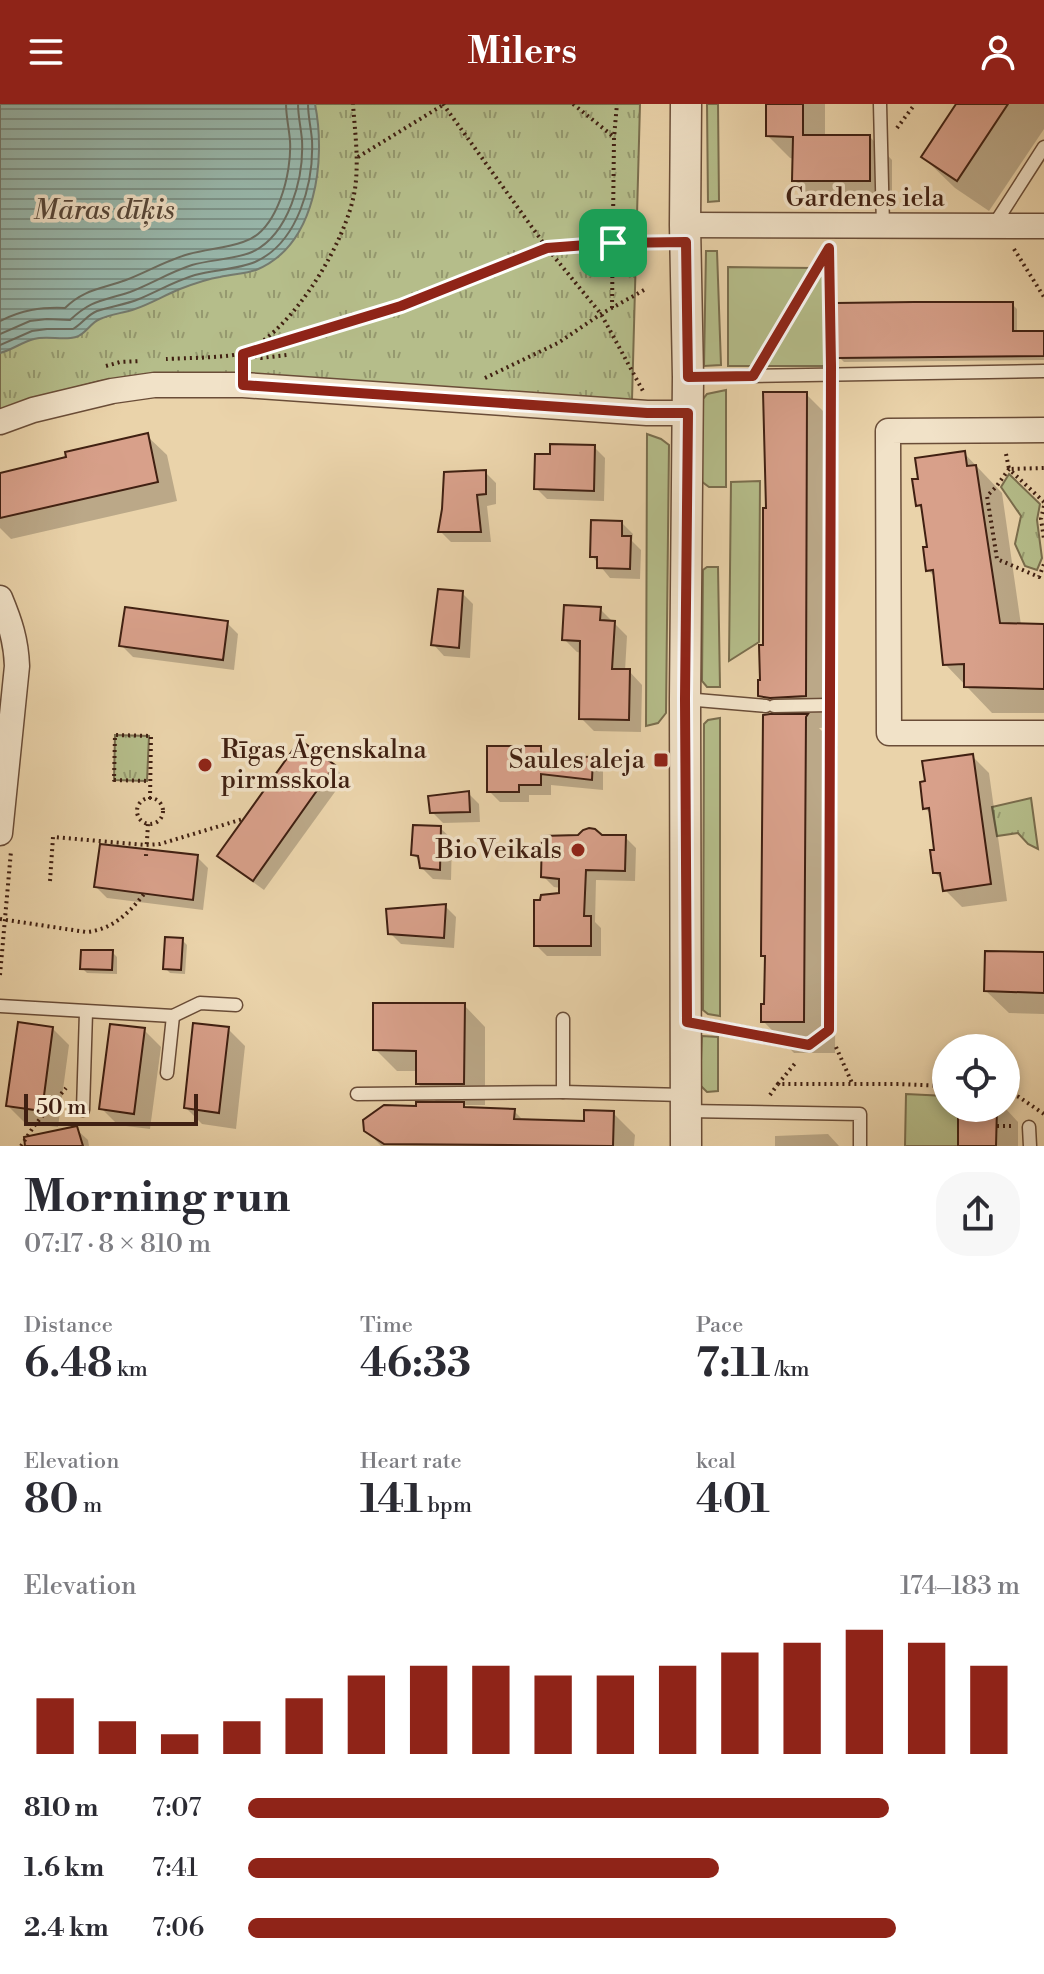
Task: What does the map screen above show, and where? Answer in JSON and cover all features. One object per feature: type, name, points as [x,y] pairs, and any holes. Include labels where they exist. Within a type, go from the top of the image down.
[{"type":"street","points":[[686,104],[686,1146]]},
{"type":"street","name":"Gardenes iela","points":[[685,234],[883,226],[1044,226]]},
{"type":"street","points":[[0,422],[33,410],[112,391],[154,385],[243,385],[647,413],[688,413]]},
{"type":"street","points":[[1044,430],[888,431],[889,733],[1044,733]]},
{"type":"street","points":[[0,598],[16,644],[17,666],[0,833]]},
{"type":"lane","points":[[880,104],[883,226]]},
{"type":"lane","points":[[996,226],[1044,147]]},
{"type":"lane","points":[[688,377],[1044,371]]},
{"type":"lane","points":[[687,1022],[809,1045],[829,1030],[831,376]]},
{"type":"lane","points":[[685,699],[770,706],[830,705]]},
{"type":"lane","points":[[0,1006],[173,1016],[200,1003],[236,1005]]},
{"type":"lane","points":[[83,1110],[86,1012]]},
{"type":"lane","points":[[167,1073],[173,1016]]},
{"type":"lane","points":[[563,1019],[563,1092]]},
{"type":"lane","points":[[357,1094],[563,1092],[757,1112],[860,1114],[860,1146]]},
{"type":"lane","points":[[1029,1127],[1030,1146],[1044,1145]]},
{"type":"path","points":[[243,354],[271,335],[292,314],[321,272],[349,217],[358,157],[353,104]]},
{"type":"path","points":[[358,157],[444,104],[547,248],[601,314],[646,397]]},
{"type":"path","points":[[573,104],[614,137]]},
{"type":"path","points":[[612,308],[617,104]]},
{"type":"path","points":[[996,226],[1044,297]]},
{"type":"path","points":[[166,359],[243,354],[401,306],[547,248],[685,234]]},
{"type":"path","points":[[753,376],[829,248],[831,376]]},
{"type":"path","points":[[486,378],[558,343],[646,289]]},
{"type":"path","points":[[243,354],[261,358],[287,355]]},
{"type":"path","points":[[105,367],[120,362],[150,360]]},
{"type":"path","points":[[1044,539],[1041,519],[1044,504],[1009,469],[987,496],[997,559],[1039,577],[1044,564]]},
{"type":"path","points":[[150,781],[114,780],[115,735],[151,736],[150,799]]},
{"type":"path","points":[[150,799],[159,802],[163,811],[160,819],[153,824],[138,818],[137,810],[140,803],[150,799]]},
{"type":"path","points":[[50,881],[53,837],[160,844],[243,819]]},
{"type":"path","points":[[146,856],[148,824]]},
{"type":"path","points":[[0,919],[95,931],[123,917],[144,894]]},
{"type":"path","points":[[829,1030],[852,1083]]},
{"type":"path","points":[[757,1112],[809,1045]]},
{"type":"path","points":[[21,1146],[59,1095],[84,1070]]},
{"type":"path","points":[[778,1084],[932,1086]]},
{"type":"path","points":[[1020,1098],[1044,1114]]},
{"type":"green space","points":[[0,104],[640,104],[632,400],[171,374],[100,381],[36,398],[0,412]]},
{"type":"green space","points":[[707,104],[718,104],[719,201],[708,202]]},
{"type":"green space","points":[[706,251],[717,251],[721,365],[704,366]]},
{"type":"green space","points":[[824,266],[826,366],[764,366]]},
{"type":"green space","points":[[728,267],[813,268],[756,366],[728,366]]},
{"type":"green space","points":[[726,390],[726,487],[709,487],[701,481],[702,400],[707,394]]},
{"type":"green space","points":[[647,434],[669,445],[666,713],[658,723],[646,726]]},
{"type":"green space","points":[[1009,474],[1040,504],[1037,520],[1042,558],[1037,570],[1025,566],[1015,544],[1021,516],[1001,487]]},
{"type":"green space","points":[[760,481],[759,642],[729,661],[731,482]]},
{"type":"green space","points":[[718,567],[720,687],[707,687],[702,681],[703,570]]},
{"type":"green space","points":[[720,718],[720,1016],[703,1010],[704,724]]},
{"type":"green space","points":[[115,735],[149,736],[147,781],[114,780]]},
{"type":"green space","points":[[1031,798],[1038,849],[1018,833],[997,836],[992,807]]},
{"type":"green space","points":[[702,1036],[718,1037],[718,1091],[707,1092],[700,1085]]},
{"type":"green space","points":[[906,1094],[932,1095],[932,1122],[958,1122],[958,1146],[905,1146]]},
{"type":"water","name":"Māras dīķis","points":[[0,104],[315,104],[319,150],[312,198],[304,221],[292,241],[276,258],[256,270],[185,287],[141,307],[100,319],[76,337],[39,338],[0,353]]},
{"type":"building","points":[[766,104],[803,104],[803,135],[870,135],[870,181],[792,181],[793,137],[766,136]]},
{"type":"building","points":[[956,104],[1008,104],[957,181],[921,157]]},
{"type":"building","points":[[1013,302],[1013,331],[1044,331],[1044,356],[837,358],[836,303]]},
{"type":"building","points":[[763,392],[807,392],[806,696],[758,696],[759,645],[763,645],[763,508],[766,508]]},
{"type":"building","points":[[148,433],[158,482],[0,518],[0,473],[66,457],[65,452]]},
{"type":"building","points":[[550,444],[595,445],[594,491],[534,489],[535,454],[550,454]]},
{"type":"building","points":[[965,451],[967,466],[976,465],[1000,623],[1044,624],[1044,689],[964,687],[964,664],[943,665],[933,570],[926,571],[923,547],[927,547],[921,505],[916,506],[912,479],[918,479],[915,458]]},
{"type":"building","points":[[486,470],[486,494],[477,495],[481,532],[438,532],[444,472]]},
{"type":"building","points":[[591,520],[622,521],[622,536],[631,536],[630,569],[597,568],[597,557],[590,557]]},
{"type":"building","points":[[438,589],[463,591],[459,648],[431,645]]},
{"type":"building","points":[[564,605],[601,607],[600,620],[615,621],[612,669],[630,669],[629,720],[579,719],[580,641],[562,640]]},
{"type":"building","points":[[125,607],[228,621],[223,660],[119,646]]},
{"type":"building","points":[[808,714],[804,1022],[761,1022],[765,956],[761,956],[763,715]]},
{"type":"building","points":[[300,740],[335,765],[253,881],[217,856]]},
{"type":"building","points":[[487,746],[541,746],[541,756],[593,757],[592,780],[541,774],[541,785],[519,785],[519,792],[487,792]]},
{"type":"building","points":[[973,754],[991,884],[943,891],[940,873],[933,873],[930,850],[934,850],[929,808],[923,809],[920,782],[925,781],[922,761]]},
{"type":"building","points":[[469,791],[470,812],[430,813],[428,796]]},
{"type":"building","points":[[413,825],[441,826],[440,870],[420,868],[418,856],[411,855]]},
{"type":"building","points":[[589,828],[602,835],[626,835],[625,871],[586,870],[584,916],[591,916],[591,946],[534,946],[534,900],[540,900],[541,895],[559,893],[559,879],[541,877],[542,836],[578,835]]},
{"type":"building","points":[[100,844],[198,855],[193,900],[94,887]]},
{"type":"building","points":[[446,904],[444,938],[388,934],[386,909]]},
{"type":"building","points":[[165,937],[183,938],[181,970],[163,969]]},
{"type":"building","points":[[81,950],[113,950],[112,970],[80,969]]},
{"type":"building","points":[[985,951],[1044,952],[1044,993],[984,991]]},
{"type":"building","points":[[373,1003],[465,1003],[464,1084],[416,1084],[416,1051],[373,1050]]},
{"type":"building","points":[[18,1022],[53,1027],[42,1111],[6,1106]]},
{"type":"building","points":[[193,1023],[229,1027],[219,1113],[184,1108]]},
{"type":"building","points":[[110,1024],[145,1028],[134,1114],[99,1109]]},
{"type":"building","points":[[416,1102],[464,1102],[464,1107],[515,1109],[514,1119],[584,1121],[584,1110],[614,1111],[613,1146],[384,1144],[364,1131],[363,1120],[384,1105],[416,1106]]},
{"type":"building","points":[[958,1122],[997,1122],[996,1146],[958,1146]]},
{"type":"building","points":[[77,1126],[83,1146],[25,1146],[24,1137]]},
{"type":"place","name":"Saules aleja","points":[[661,760]]},
{"type":"place","name":"Rīgas Āgenskalna pirmsskola","points":[[205,765]]},
{"type":"place","name":"BioVeikals","points":[[578,850]]},
{"type":"route","points":[[686,242],[688,377],[753,376],[829,248],[829,1030],[809,1045],[687,1022],[685,699],[688,413],[647,413],[243,385],[243,354],[401,306],[547,248],[613,243],[686,242]]}]
